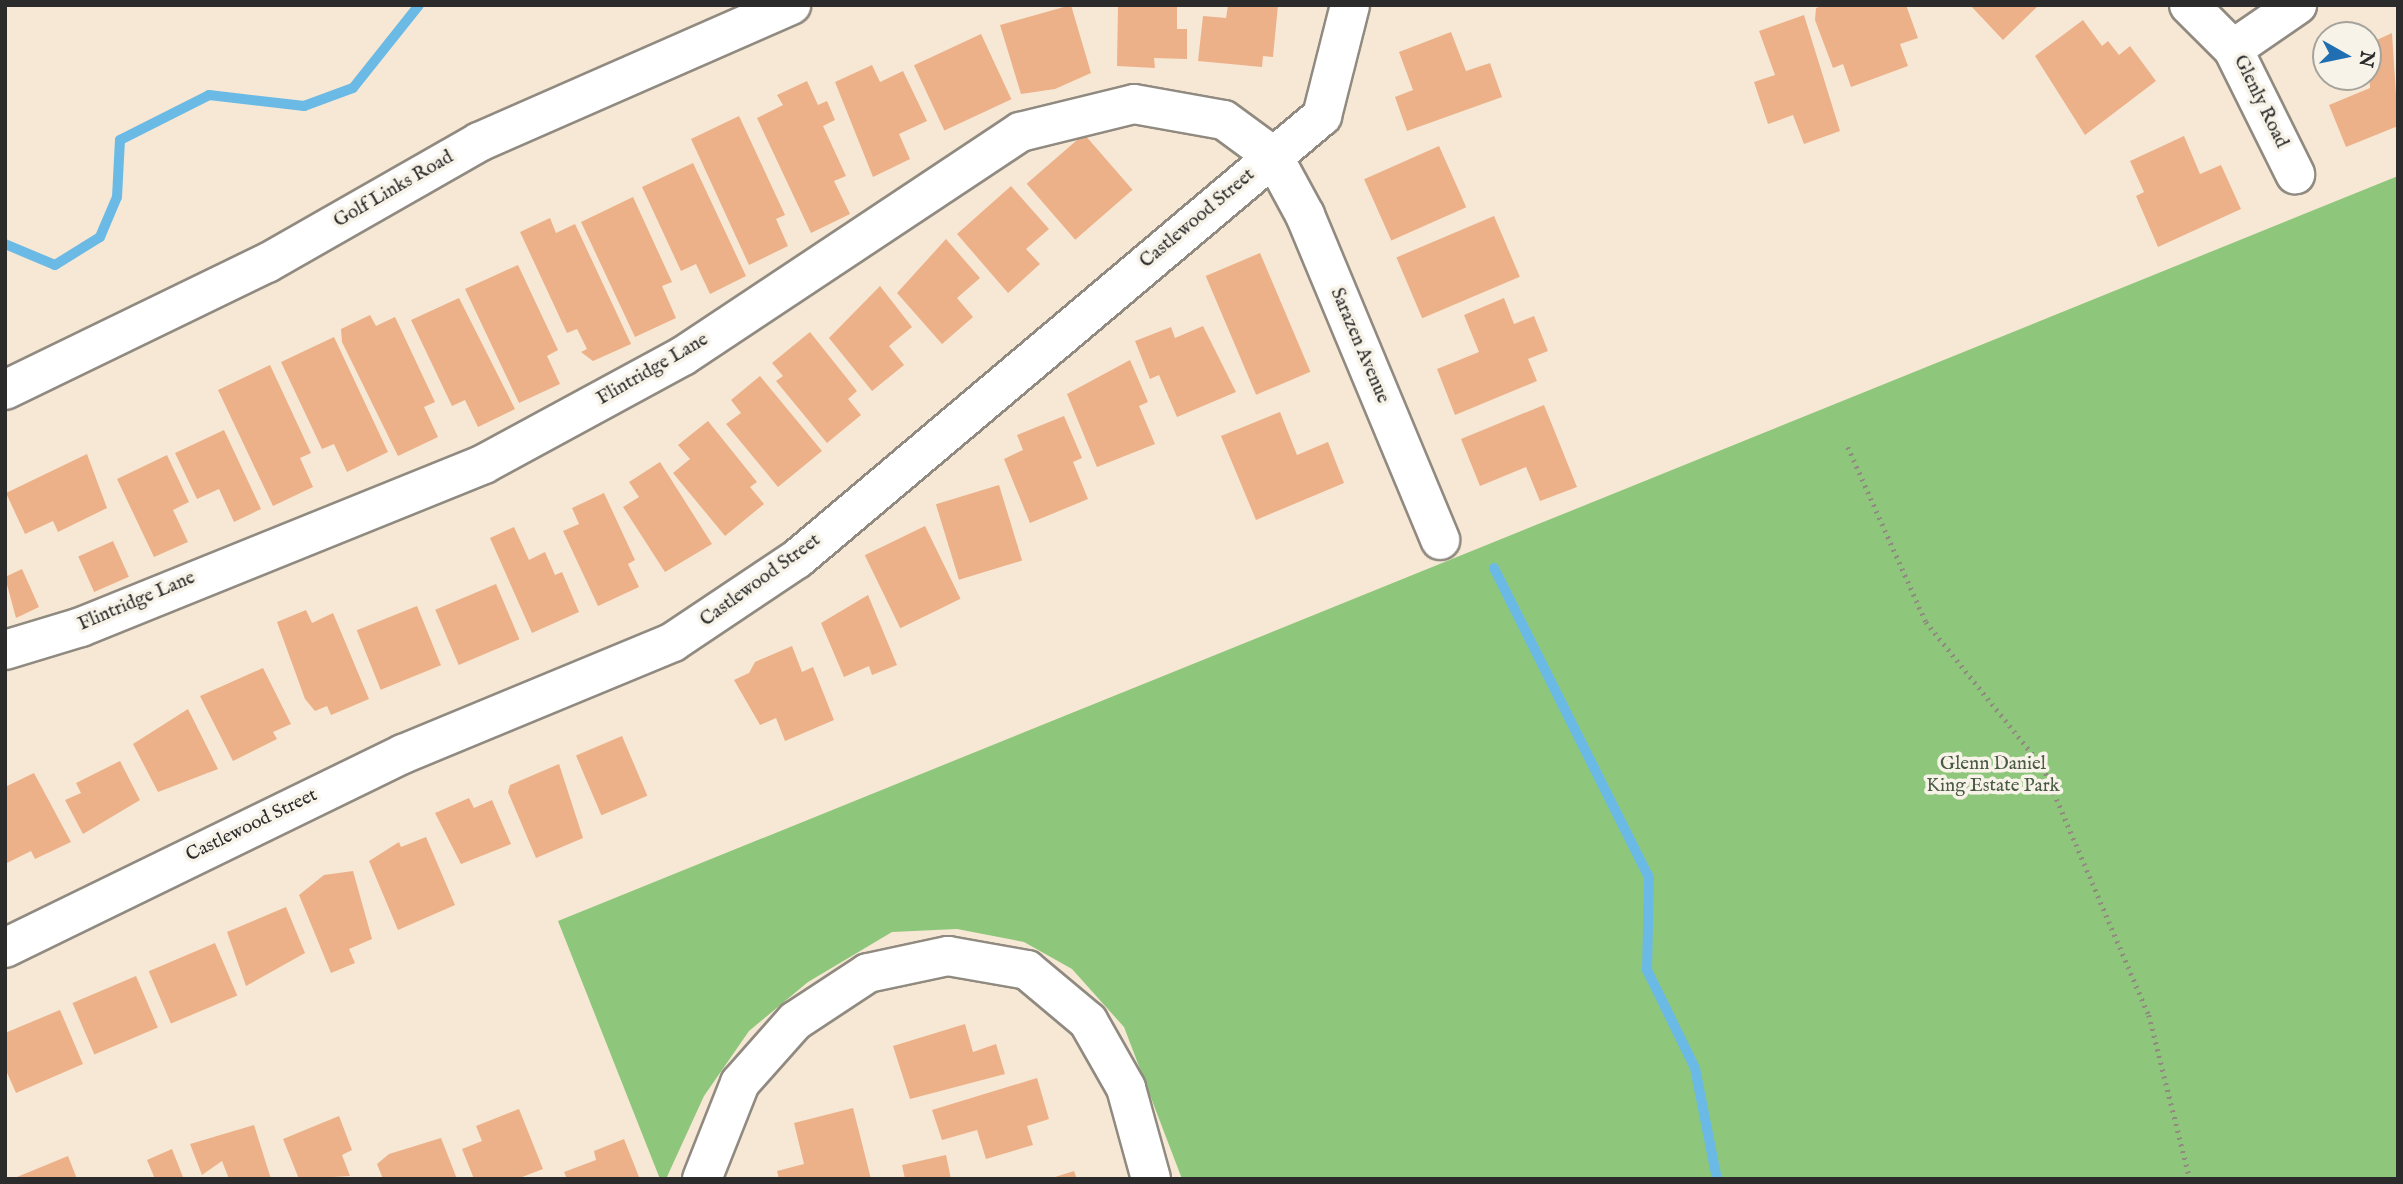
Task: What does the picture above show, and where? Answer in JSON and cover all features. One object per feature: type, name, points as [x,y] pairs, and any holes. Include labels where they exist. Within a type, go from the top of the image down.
[{"type":"street","name":"Golf Links Road","points":[[5,390],[267,262],[480,142],[791,5]]},
{"type":"street","name":"Castlewood Street","points":[[5,948],[403,754],[673,642],[797,559],[1322,116],[1350,5]]},
{"type":"street","name":"Glenly Road","points":[[2189,5],[2233,49],[2295,174]]},
{"type":"street","points":[[2233,49],[2297,5]]},
{"type":"street","name":"Flintridge Lane","points":[[5,650],[81,627],[484,464],[683,356],[1020,132],[1134,104],[1224,120],[1273,156]]},
{"type":"street","name":"Sarazen Avenue","points":[[1273,156],[1304,215],[1440,540]]},
{"type":"street","points":[[702,1179],[740,1083],[795,1021],[868,973],[948,956],[1027,970],[1088,1021],[1126,1088],[1151,1179]]},
{"type":"path","points":[[1848,447],[1926,622],[2043,767],[2148,1015],[2190,1179]]},
{"type":"green space","name":"Glenn Daniel King Estate Park","points":[[2398,176],[2398,1179],[1182,1179],[1124,1027],[1072,969],[1024,942],[957,929],[892,932],[808,982],[749,1031],[704,1096],[666,1179],[660,1179],[558,921]]},
{"type":"building","points":[[1071,5],[1091,73],[1055,89],[1021,94],[1000,25]]},
{"type":"building","points":[[1118,5],[1177,5],[1177,29],[1187,29],[1187,59],[1154,58],[1155,68],[1117,66]]},
{"type":"building","points":[[1228,5],[1278,5],[1273,57],[1263,56],[1262,67],[1198,61],[1203,16],[1226,18]]},
{"type":"building","points":[[1825,5],[1906,5],[1918,38],[1900,44],[1908,66],[1851,87],[1843,64],[1833,68],[1815,20],[1816,8]]},
{"type":"building","points":[[1970,5],[2039,5],[2003,40]]},
{"type":"building","points":[[1804,15],[1840,131],[1804,144],[1793,115],[1768,124],[1754,82],[1775,75],[1759,31]]},
{"type":"building","points":[[2083,20],[2102,46],[2108,41],[2119,55],[2130,46],[2156,81],[2085,135],[2035,56]]},
{"type":"building","points":[[1451,32],[1466,71],[1490,63],[1502,97],[1407,131],[1395,97],[1413,90],[1399,52]]},
{"type":"building","points":[[2392,33],[2398,126],[2346,147],[2329,105],[2363,91],[2382,91],[2382,38]]},
{"type":"building","points":[[981,34],[1011,99],[944,131],[914,65]]},
{"type":"building","points":[[872,65],[880,82],[903,71],[927,121],[899,134],[910,159],[873,177],[835,82]]},
{"type":"building","points":[[807,81],[818,105],[827,101],[835,120],[823,126],[846,176],[834,181],[850,214],[811,233],[757,118],[783,105],[777,95]]},
{"type":"building","points":[[739,116],[785,215],[776,219],[788,246],[749,265],[691,139]]},
{"type":"building","points":[[1084,134],[1133,190],[1075,240],[1027,184]]},
{"type":"building","points":[[2184,136],[2200,174],[2221,165],[2241,209],[2158,247],[2136,196],[2144,192],[2130,161]]},
{"type":"building","points":[[1439,146],[1466,207],[1391,241],[1364,179]]},
{"type":"building","points":[[693,163],[746,276],[710,294],[696,264],[681,271],[642,187]]},
{"type":"building","points":[[1011,186],[1049,229],[1026,249],[1040,264],[1008,293],[957,234]]},
{"type":"building","points":[[633,197],[672,282],[662,286],[676,318],[635,337],[581,222]]},
{"type":"building","points":[[1494,216],[1520,277],[1422,318],[1396,257]]},
{"type":"building","points":[[550,218],[556,233],[575,224],[631,344],[593,361],[581,352],[587,349],[577,329],[567,333],[520,232]]},
{"type":"building","points":[[946,239],[980,278],[957,298],[973,317],[942,344],[897,293]]},
{"type":"building","points":[[1260,253],[1310,372],[1256,395],[1206,276]]},
{"type":"building","points":[[518,265],[558,350],[547,356],[560,384],[519,403],[465,289]]},
{"type":"building","points":[[880,286],[912,327],[889,346],[904,365],[872,391],[829,338]]},
{"type":"building","points":[[459,298],[515,409],[478,427],[465,400],[452,406],[411,320]]},
{"type":"building","points":[[1504,298],[1514,324],[1534,316],[1548,351],[1528,359],[1537,381],[1455,415],[1437,369],[1479,352],[1464,315]]},
{"type":"building","points":[[370,315],[376,326],[395,317],[435,402],[424,407],[438,437],[398,456],[342,342],[341,329]]},
{"type":"building","points":[[1203,326],[1236,392],[1177,417],[1159,375],[1150,379],[1135,341],[1171,327],[1175,338]]},
{"type":"building","points":[[810,332],[857,391],[848,399],[861,415],[827,443],[776,381],[783,376],[772,363]]},
{"type":"building","points":[[334,337],[388,452],[347,472],[334,444],[322,449],[281,362]]},
{"type":"building","points":[[1130,360],[1148,402],[1139,406],[1155,444],[1097,467],[1067,394]]},
{"type":"building","points":[[270,365],[311,453],[300,458],[313,487],[273,506],[218,390]]},
{"type":"building","points":[[760,376],[822,451],[778,487],[726,424],[741,413],[731,400]]},
{"type":"building","points":[[1544,405],[1577,487],[1540,501],[1526,467],[1480,486],[1461,439]]},
{"type":"building","points":[[1280,412],[1297,455],[1328,442],[1344,483],[1256,520],[1221,436]]},
{"type":"building","points":[[1064,416],[1082,458],[1073,462],[1088,499],[1030,523],[1004,459],[1023,450],[1017,435]]},
{"type":"building","points":[[708,421],[757,482],[750,487],[764,504],[725,536],[673,473],[690,459],[678,445]]},
{"type":"building","points":[[224,430],[261,509],[234,522],[219,489],[197,499],[175,453]]},
{"type":"building","points":[[87,454],[107,508],[58,532],[53,521],[25,534],[6,493]]},
{"type":"building","points":[[167,455],[189,502],[173,510],[188,542],[154,557],[117,479]]},
{"type":"building","points":[[660,462],[712,544],[665,572],[623,507],[639,497],[629,482]]},
{"type":"building","points":[[999,485],[1022,561],[959,580],[936,504]]},
{"type":"building","points":[[604,493],[635,560],[628,564],[639,587],[598,606],[563,531],[579,524],[572,508]]},
{"type":"building","points":[[925,526],[961,599],[900,628],[865,555]]},
{"type":"building","points":[[514,527],[529,560],[545,552],[555,575],[562,572],[579,612],[532,633],[490,538]]},
{"type":"building","points":[[113,541],[129,577],[94,592],[78,556]]},
{"type":"building","points":[[22,569],[39,607],[16,618],[5,577]]},
{"type":"building","points":[[496,584],[519,639],[459,665],[435,610]]},
{"type":"building","points":[[868,595],[897,665],[872,675],[869,666],[844,677],[821,623]]},
{"type":"building","points":[[417,606],[441,665],[381,690],[357,630]]},
{"type":"building","points":[[306,610],[312,623],[333,613],[369,699],[331,715],[327,706],[315,711],[305,699],[277,622]]},
{"type":"building","points":[[792,646],[802,672],[813,667],[834,720],[785,741],[776,718],[760,725],[734,680],[749,673],[755,662]]},
{"type":"building","points":[[263,668],[291,724],[273,732],[277,739],[233,761],[200,696]]},
{"type":"building","points":[[188,709],[218,769],[158,792],[133,744]]},
{"type":"building","points":[[622,736],[647,796],[601,815],[576,756]]},
{"type":"building","points":[[120,761],[140,800],[83,834],[65,800],[81,793],[76,783]]},
{"type":"building","points":[[559,764],[583,838],[536,858],[508,792],[510,785]]},
{"type":"building","points":[[34,773],[71,842],[35,859],[31,851],[5,864],[5,787]]},
{"type":"building","points":[[469,798],[474,808],[492,800],[511,844],[461,864],[435,813]]},
{"type":"building","points":[[426,837],[455,905],[398,930],[369,861],[399,842],[401,847]]},
{"type":"building","points":[[353,871],[372,939],[349,949],[355,963],[331,973],[299,895],[324,875]]},
{"type":"building","points":[[286,907],[305,953],[246,986],[227,932]]},
{"type":"building","points":[[215,943],[237,995],[171,1024],[149,971]]},
{"type":"building","points":[[136,976],[158,1028],[94,1055],[72,1003]]},
{"type":"building","points":[[60,1010],[83,1064],[16,1093],[5,1068],[5,1033]]},
{"type":"building","points":[[965,1024],[973,1052],[996,1044],[1005,1074],[910,1099],[893,1046]]},
{"type":"building","points":[[1037,1078],[1049,1119],[1027,1126],[1033,1145],[986,1159],[977,1130],[942,1140],[932,1110]]},
{"type":"building","points":[[853,1108],[871,1179],[779,1179],[777,1171],[804,1164],[794,1123]]},
{"type":"building","points":[[519,1109],[543,1169],[517,1179],[474,1179],[462,1149],[482,1141],[476,1126]]},
{"type":"building","points":[[339,1116],[352,1150],[342,1155],[350,1176],[299,1179],[283,1139]]},
{"type":"building","points":[[254,1125],[271,1179],[229,1179],[222,1161],[202,1175],[190,1144]]},
{"type":"building","points":[[441,1138],[457,1179],[383,1179],[377,1164],[389,1154]]},
{"type":"building","points":[[624,1139],[639,1177],[567,1179],[564,1172],[596,1160],[594,1151]]},
{"type":"building","points":[[172,1149],[183,1177],[155,1179],[147,1160]]},
{"type":"building","points":[[946,1155],[951,1179],[905,1179],[902,1165]]},
{"type":"building","points":[[68,1156],[77,1179],[12,1179]]},
{"type":"building","points":[[1074,1171],[1077,1179],[1052,1179],[1052,1178]]},
{"type":"waterway","points":[[5,244],[55,265],[100,237],[117,197],[120,140],[209,95],[304,106],[353,88],[419,5]]},
{"type":"waterway","points":[[1494,568],[1649,877],[1647,970],[1695,1068],[1717,1179]]}]
